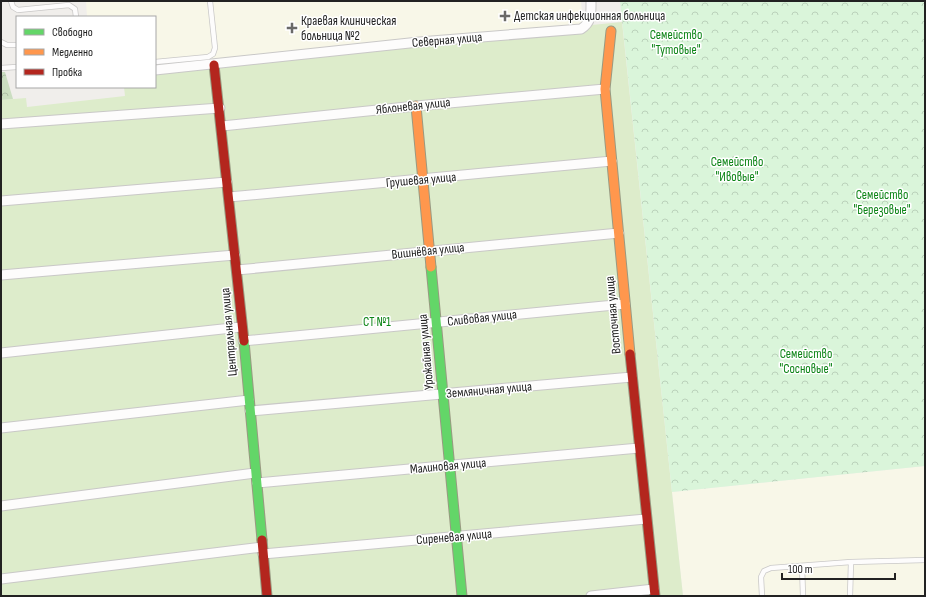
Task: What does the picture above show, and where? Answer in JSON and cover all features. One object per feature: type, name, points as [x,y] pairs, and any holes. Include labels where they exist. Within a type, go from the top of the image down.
[{"type":"street","name":"Северная улица","points":[[156,70],[214,65],[419,42],[581,29],[588,25],[591,1]]},
{"type":"street","name":"Восточная улица","points":[[611,31],[605,89],[646,519],[655,593]]},
{"type":"street","name":"Центральная улица","points":[[214,65],[237,270],[241,327],[267,596]]},
{"type":"street","name":"Яблоневая улица","points":[[222,126],[416,106],[605,89]]},
{"type":"street","name":"Урожайная улица","points":[[416,106],[462,596]]},
{"type":"street","points":[[1,124],[220,108]]},
{"type":"street","name":"Грушевая улица","points":[[229,197],[612,161]]},
{"type":"street","points":[[1,201],[228,182]]},
{"type":"street","name":"Вишнёвая улица","points":[[237,270],[619,233]]},
{"type":"street","points":[[1,276],[235,255]]},
{"type":"street","name":"Сливовая улица","points":[[243,341],[625,304]]},
{"type":"street","points":[[1,353],[241,327]]},
{"type":"street","name":"Земляничная улица","points":[[250,412],[632,377]]},
{"type":"street","points":[[1,428],[249,400]]},
{"type":"street","name":"Малиновая улица","points":[[257,483],[640,448]]},
{"type":"street","points":[[1,506],[255,473]]},
{"type":"street","name":"Сиреневая улица","points":[[1,579],[263,551],[457,537],[646,519]]},
{"type":"street","points":[[591,596],[655,593]]},
{"type":"lane","points":[[11,1],[13,7],[18,10],[69,5],[74,9],[76,16]]},
{"type":"lane","points":[[156,62],[208,57],[213,54],[215,48],[210,1]]},
{"type":"lane","points":[[1,42],[7,45],[16,45]]},
{"type":"lane","points":[[1,68],[16,67]]},
{"type":"lane","points":[[762,596],[761,577],[764,571],[771,568],[851,562],[925,560]]},
{"type":"lane","points":[[850,596],[851,562]]},
{"type":"lane","points":[[802,566],[803,596]]},
{"type":"shaded area","name":"Краевая клиническая больница №2","points":[[86,1],[581,1],[583,24],[156,66],[156,16],[87,16]]},
{"type":"shaded area","points":[[925,466],[925,596],[683,596],[672,492]]},
{"type":"green space","points":[[620,1],[925,1],[925,466],[672,492]]},
{"type":"green space","name":"СТ №1","points":[[622,22],[683,596],[1,596],[1,100],[26,98],[27,107],[125,96],[124,88],[156,88],[156,68]]},
{"type":"green space","points":[[1,72],[5,72],[13,99],[1,100]]},
{"type":"traffic: fast","points":[[431,267],[462,596]]},
{"type":"traffic: fast","points":[[244,341],[262,540]]},
{"type":"traffic: slow","points":[[611,31],[605,89],[630,354]]},
{"type":"traffic: slow","points":[[416,106],[431,267]]},
{"type":"traffic: jam","points":[[214,65],[244,341]]},
{"type":"traffic: jam","points":[[630,354],[655,596]]},
{"type":"traffic: jam","points":[[262,540],[267,596]]},
{"type":"place","name":"Детская инфекционная больница","points":[[505,16]]},
{"type":"place","name":"Краевая клиническая больница №2","points":[[292,28]]},
{"type":"park label","name":"Семейство \"Тутовые\"","points":[[676,42]]},
{"type":"park label","name":"Семейство \"Ивовые\"","points":[[737,170]]},
{"type":"park label","name":"Семейство \"Березовые\"","points":[[882,202]]},
{"type":"park label","name":"Семейство \"Сосновые\"","points":[[806,362]]}]
